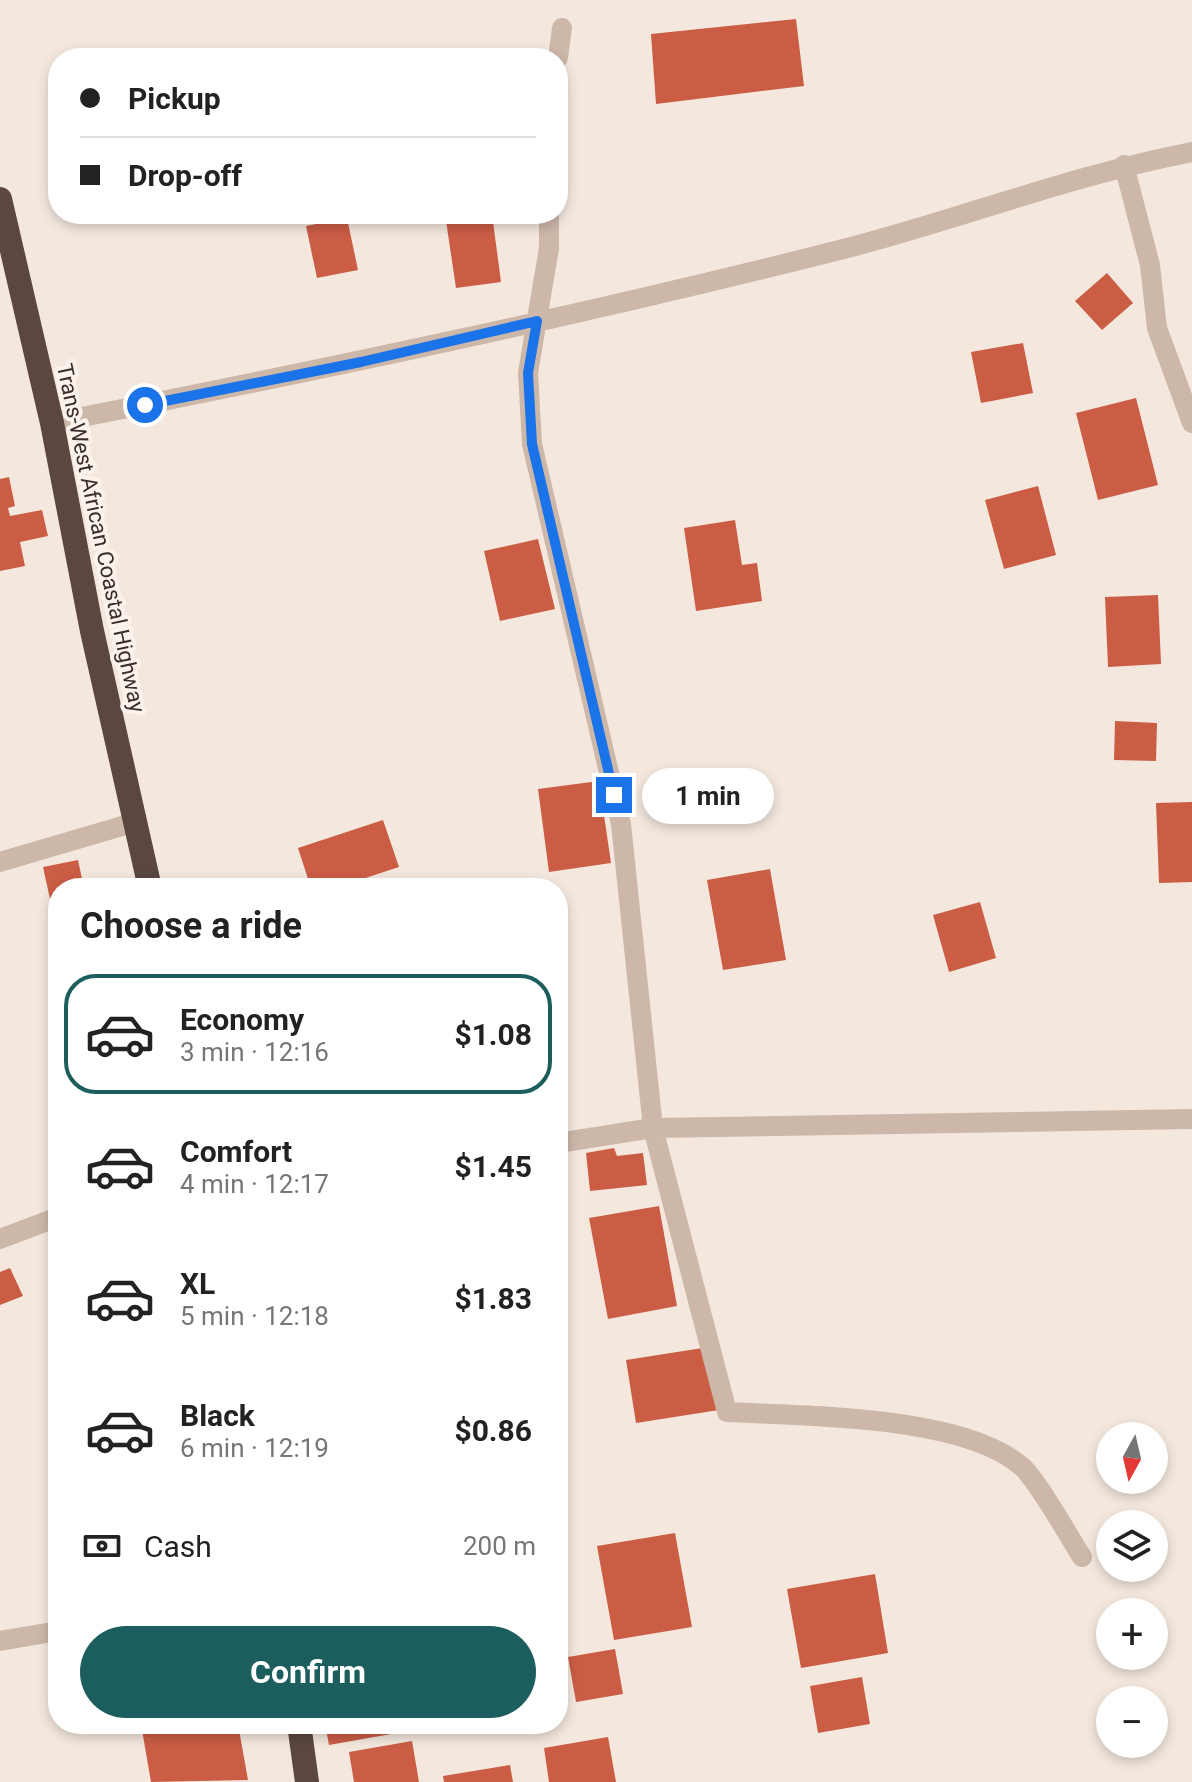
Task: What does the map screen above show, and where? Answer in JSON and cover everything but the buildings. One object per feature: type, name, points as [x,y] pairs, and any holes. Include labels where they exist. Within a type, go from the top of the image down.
[{"type":"highway","name":"Trans-West African Coastal Highway","points":[[0,199],[52,423],[92,631],[148,878]]},
{"type":"highway","points":[[300,1734],[307,1782]]},
{"type":"street","points":[[559,48],[562,28]]},
{"type":"street","points":[[52,423],[361,362],[854,246],[1032,196],[1124,165],[1192,152]]},
{"type":"street","points":[[1124,165],[1150,265],[1157,328],[1192,423]]},
{"type":"street","points":[[549,224],[549,248],[528,373],[532,444],[621,824],[653,1128],[727,1412],[912,1425],[971,1440],[1021,1465],[1082,1557]]},
{"type":"street","points":[[0,862],[136,822]]},
{"type":"street","points":[[568,1141],[653,1128],[1192,1119]]},
{"type":"street","points":[[0,1239],[48,1221]]},
{"type":"street","points":[[0,1641],[48,1633]]},
{"type":"route","points":[[145,405],[361,362],[537,321],[528,373],[532,444],[614,795]]}]
